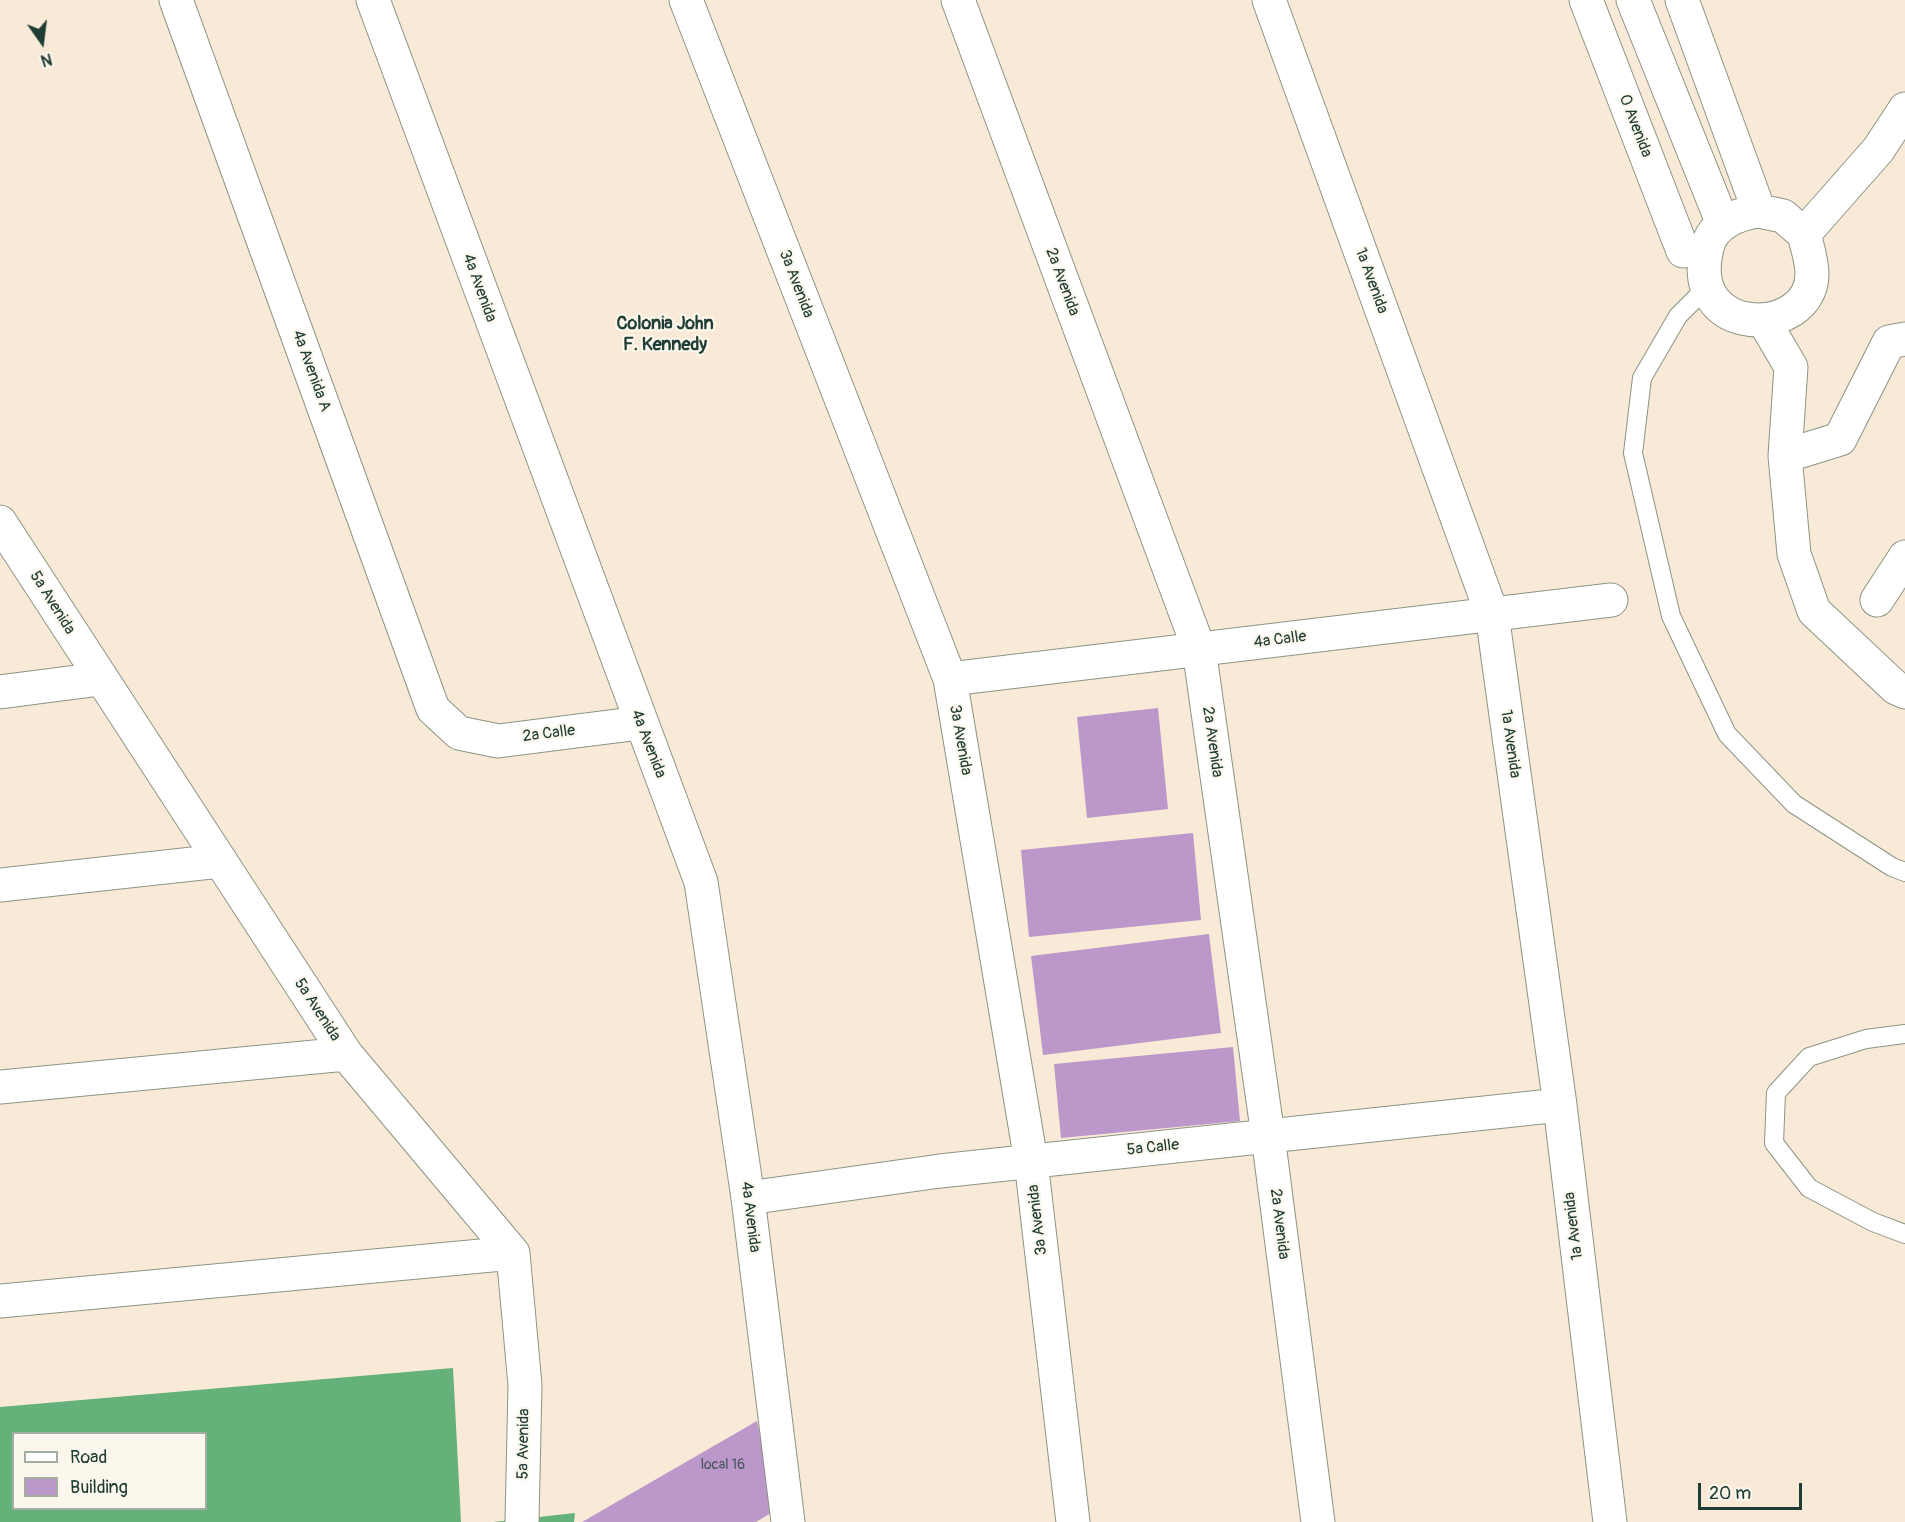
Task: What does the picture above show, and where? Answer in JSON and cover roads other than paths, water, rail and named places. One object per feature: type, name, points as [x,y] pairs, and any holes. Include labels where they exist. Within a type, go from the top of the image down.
[{"type":"street","name":"4a Avenida A","points":[[176,0],[433,709],[459,733]]},
{"type":"street","name":"4a Avenida","points":[[373,0],[701,882],[748,1198],[788,1522]]},
{"type":"street","name":"3a Avenida","points":[[686,0],[950,679],[1031,1161],[1073,1522]]},
{"type":"street","name":"2a Avenida","points":[[958,0],[1199,650],[1268,1136],[1318,1522]]},
{"type":"street","name":"1a Avenida","points":[[1269,0],[1492,614],[1560,1105],[1610,1522]]},
{"type":"street","name":"0 Avenida","points":[[1586,0],[1683,251]]},
{"type":"street","points":[[1633,0],[1723,224]]},
{"type":"street","points":[[1682,0],[1760,211]]},
{"type":"street","points":[[1658,61],[1699,46]]},
{"type":"street","points":[[1804,234],[1878,150],[1905,109]]},
{"type":"street","points":[[1760,211],[1783,216],[1804,234],[1813,276],[1804,298],[1787,314],[1764,321],[1741,319],[1720,308],[1706,288],[1702,265],[1708,242],[1723,224],[1740,214],[1760,211]]},
{"type":"street","points":[[1764,321],[1791,367],[1785,456],[1794,554],[1814,611],[1896,688],[1905,692]]},
{"type":"street","points":[[1785,456],[1840,439],[1889,342],[1905,339]]},
{"type":"street","name":"5a Avenida","points":[[0,522],[346,1054],[513,1253],[525,1385],[522,1522]]},
{"type":"street","points":[[1877,600],[1905,557]]},
{"type":"street","name":"4a Calle","points":[[950,679],[1611,600]]},
{"type":"street","points":[[0,692],[100,679]]},
{"type":"street","name":"2a Calle","points":[[459,733],[498,741],[640,723]]},
{"type":"street","points":[[0,885],[220,861]]},
{"type":"street","points":[[0,1087],[346,1054]]},
{"type":"street","name":"5a Calle","points":[[748,1198],[940,1171],[1560,1105]]},
{"type":"street","points":[[0,1300],[513,1253]]},
{"type":"lane","points":[[1706,288],[1678,316],[1641,378],[1633,453],[1671,616],[1727,734],[1794,804],[1892,867],[1905,872]]},
{"type":"lane","points":[[1905,1034],[1866,1039],[1809,1057],[1776,1093],[1774,1143],[1809,1188],[1873,1222],[1905,1234]]},
{"type":"district","name":"Colonia John F. Kennedy","points":[[665,334]]}]
